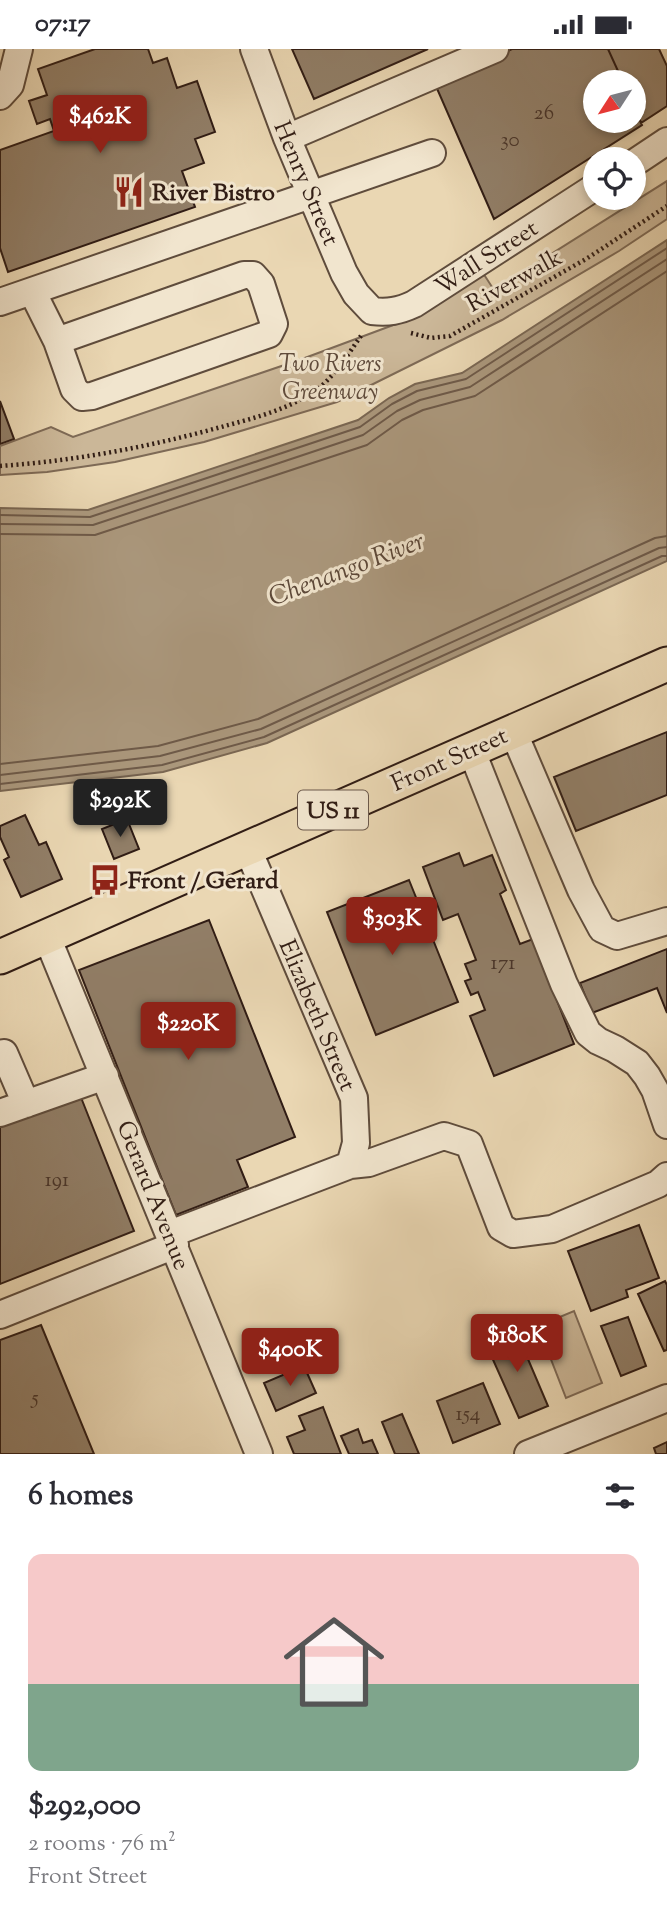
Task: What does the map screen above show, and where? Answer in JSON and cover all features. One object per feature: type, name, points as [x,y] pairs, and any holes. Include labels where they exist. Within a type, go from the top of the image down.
[{"type":"main road","name":"Front Street","points":[[0,957],[667,664]]},
{"type":"street","points":[[0,96],[10,85],[19,49]]},
{"type":"street","name":"Henry Street","points":[[254,49],[311,196],[349,282],[363,303],[369,324]]},
{"type":"street","points":[[287,138],[495,49]]},
{"type":"street","points":[[646,155],[667,141]]},
{"type":"street","points":[[0,302],[432,153]]},
{"type":"street","name":"Wall Street","points":[[369,324],[384,313],[397,311],[414,303],[583,195]]},
{"type":"street","points":[[33,291],[57,341],[75,389],[82,397],[92,396],[269,334],[274,324],[261,284],[253,275],[244,275],[57,341]]},
{"type":"street","points":[[513,731],[577,883],[601,929],[617,936],[667,921]]},
{"type":"street","points":[[471,749],[564,984],[588,1033],[637,1063],[655,1090],[667,1125]]},
{"type":"street","name":"Elizabeth Street","points":[[247,848],[354,1098],[356,1143],[350,1165]]},
{"type":"street","name":"Gerard Avenue","points":[[47,937],[259,1454]]},
{"type":"street","points":[[1,1050],[26,1104]]},
{"type":"street","points":[[0,1113],[105,1076]]},
{"type":"street","points":[[0,1315],[350,1165],[369,1163],[444,1136],[469,1144],[501,1227],[513,1234],[552,1229],[658,1184],[667,1176]]},
{"type":"street","points":[[528,1454],[667,1398]]},
{"type":"path","name":"Riverwalk","points":[[407,332],[431,338],[450,335],[586,259],[667,206]]},
{"type":"path","points":[[0,466],[99,456],[194,435],[268,413],[320,387],[342,363],[369,324]]},
{"type":"green space","name":"Two Rivers Greenway","points":[[667,181],[667,219],[619,251],[502,320],[337,402],[204,442],[115,462],[47,472],[0,475],[0,446],[51,427],[73,437],[302,359],[404,321],[483,273],[494,290],[621,210],[646,210],[646,194]]},
{"type":"green space","points":[[574,1311],[602,1383],[566,1398],[538,1326]]},
{"type":"water","name":"Chenango River","points":[[667,240],[667,561],[267,743],[163,772],[0,791],[0,508],[88,510],[358,420],[415,384],[462,373]]},
{"type":"building","points":[[95,49],[148,49],[153,63],[167,58],[177,88],[197,81],[215,132],[195,139],[204,163],[182,171],[195,207],[8,272],[0,248],[0,150],[54,131],[50,119],[37,124],[29,101],[47,95],[38,69]]},
{"type":"building","points":[[292,49],[428,49],[314,99]]},
{"type":"building","points":[[512,49],[608,49],[618,70],[583,70],[583,133],[629,133],[607,147],[583,147],[583,162],[494,219],[435,84]]},
{"type":"building","points":[[608,49],[659,49],[667,66],[667,106],[646,120],[646,70],[618,70]]},
{"type":"building","points":[[0,401],[14,439],[0,444]]},
{"type":"building","points":[[667,732],[667,795],[576,831],[554,777]]},
{"type":"building","points":[[25,815],[39,845],[46,842],[62,879],[21,897],[4,860],[9,857],[0,837],[0,826]]},
{"type":"building","points":[[127,819],[139,849],[114,859],[102,829]]},
{"type":"building","points":[[459,853],[464,866],[492,855],[506,890],[500,894],[520,944],[533,939],[574,1044],[494,1076],[470,1016],[485,1010],[478,992],[471,995],[465,981],[471,979],[465,964],[476,960],[458,914],[443,920],[423,867]]},
{"type":"building","points":[[409,880],[458,1002],[376,1035],[327,912]]},
{"type":"building","points":[[209,920],[295,1137],[237,1160],[248,1187],[176,1215],[79,970]]},
{"type":"building","points":[[667,949],[667,1013],[657,988],[592,1013],[580,983]]},
{"type":"building","points":[[80,1095],[134,1231],[0,1284],[0,1126]]},
{"type":"building","points":[[639,1225],[659,1278],[626,1290],[628,1297],[591,1311],[568,1251]]},
{"type":"building","points":[[665,1281],[667,1350],[664,1351],[638,1294]]},
{"type":"building","points":[[628,1317],[646,1366],[621,1376],[601,1326]]},
{"type":"building","points":[[41,1325],[94,1454],[0,1454],[0,1340]]},
{"type":"building","points":[[516,1331],[548,1406],[519,1418],[486,1344]]},
{"type":"building","points":[[304,1366],[316,1393],[276,1411],[264,1383]]},
{"type":"building","points":[[483,1383],[500,1424],[453,1443],[437,1401]]},
{"type":"building","points":[[323,1407],[341,1454],[294,1454],[287,1437],[305,1430],[299,1416]]},
{"type":"building","points":[[402,1414],[419,1454],[395,1454],[382,1422]]},
{"type":"building","points":[[358,1429],[363,1443],[372,1440],[378,1454],[349,1454],[341,1436]]},
{"type":"building","points":[[667,1442],[667,1454],[656,1454],[654,1448]]},
{"type":"place","name":"River Bistro","points":[[129,192]]},
{"type":"place","name":"Front / Gerard","points":[[105,880]]}]
